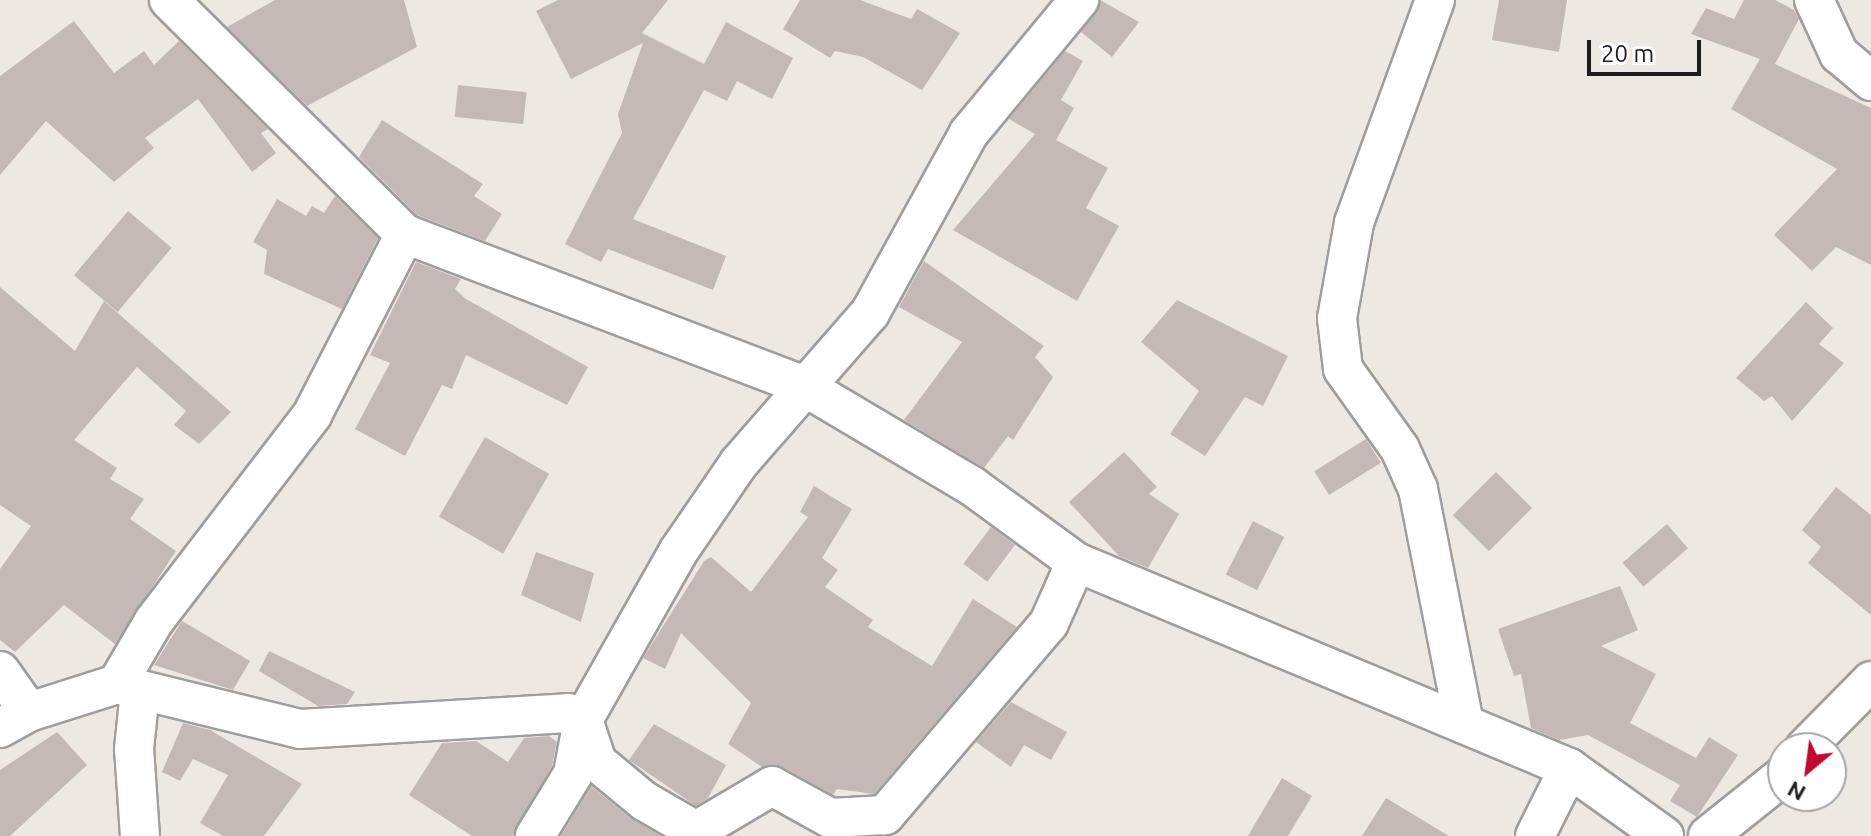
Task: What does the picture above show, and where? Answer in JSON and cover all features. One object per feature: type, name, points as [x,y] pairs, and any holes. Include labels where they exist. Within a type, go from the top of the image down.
[{"type":"street","points":[[169,0],[405,234],[802,385],[972,486],[1076,562],[1569,768],[1664,836]]},
{"type":"street","points":[[535,836],[573,774],[583,720],[678,552],[802,385],[870,313],[969,133],[1079,0]]},
{"type":"street","points":[[1435,0],[1354,223],[1337,318],[1343,369],[1400,449],[1418,489],[1464,724]]},
{"type":"street","points":[[1814,0],[1839,54],[1871,81]]},
{"type":"street","points":[[140,836],[129,688],[154,621],[312,415],[405,234]]},
{"type":"street","points":[[0,671],[14,720],[129,688],[300,729],[568,713],[583,720],[597,762],[644,801],[696,831],[772,786],[830,818],[880,825],[1049,623],[1076,562]]},
{"type":"street","points":[[1821,732],[1871,681]]},
{"type":"street","points":[[1535,836],[1569,768]]},
{"type":"street","points":[[1708,836],[1767,789]]},
{"type":"building","points":[[275,0],[404,0],[417,47],[307,106],[227,27]]},
{"type":"building","points":[[558,0],[668,0],[642,33],[704,64],[726,22],[793,58],[772,99],[737,81],[727,101],[704,90],[633,219],[726,256],[713,290],[608,249],[601,262],[565,244],[622,133],[618,114],[643,43],[571,79],[536,11]]},
{"type":"building","points":[[800,0],[860,0],[911,19],[917,9],[960,33],[922,90],[863,57],[835,51],[830,58],[783,29]]},
{"type":"building","points":[[1100,0],[1139,22],[1112,57],[1081,32]]},
{"type":"building","points":[[1499,0],[1567,0],[1559,52],[1492,40]]},
{"type":"building","points":[[1744,0],[1775,0],[1794,10],[1799,19],[1775,64],[1871,108],[1871,265],[1836,247],[1812,271],[1774,235],[1837,169],[1731,109],[1760,59],[1691,34],[1706,8],[1734,19]]},
{"type":"building","points":[[74,21],[114,73],[144,51],[154,65],[179,41],[268,129],[261,133],[276,153],[252,172],[198,99],[145,138],[154,148],[114,182],[46,121],[0,175],[0,76]]},
{"type":"building","points":[[1065,51],[1083,61],[1061,100],[1074,108],[1056,140],[1108,168],[1086,208],[1119,226],[1077,301],[953,230],[1035,134],[1009,119]]},
{"type":"building","points":[[458,85],[527,92],[523,124],[455,117]]},
{"type":"building","points":[[382,120],[483,184],[474,196],[502,214],[485,241],[417,215],[359,157]]},
{"type":"building","points":[[335,196],[378,238],[342,309],[264,274],[267,250],[253,242],[277,199],[306,216],[312,206],[324,213]]},
{"type":"building","points":[[128,211],[172,248],[118,312],[74,275]]},
{"type":"building","points":[[924,261],[1044,346],[1035,357],[1053,377],[1013,440],[1008,436],[984,468],[904,420],[962,342],[899,307]]},
{"type":"building","points":[[416,262],[461,279],[455,289],[466,299],[588,367],[567,405],[466,355],[452,389],[442,385],[405,456],[355,429],[390,363],[370,355]]},
{"type":"building","points":[[0,287],[75,351],[104,301],[231,412],[199,444],[174,425],[186,411],[137,367],[74,440],[117,468],[110,479],[144,499],[130,519],[176,551],[115,644],[64,605],[15,652],[0,640],[0,569],[31,526],[0,505]]},
{"type":"building","points":[[1177,300],[1288,356],[1263,406],[1245,397],[1205,456],[1170,434],[1199,391],[1141,342]]},
{"type":"building","points":[[1806,302],[1833,328],[1819,344],[1844,363],[1792,421],[1772,396],[1764,401],[1736,378]]},
{"type":"building","points":[[485,437],[549,474],[503,554],[439,517]]},
{"type":"building","points":[[1366,439],[1381,463],[1329,495],[1314,471]]},
{"type":"building","points":[[1124,452],[1157,487],[1149,494],[1179,514],[1148,568],[1119,556],[1069,502]]},
{"type":"building","points":[[1496,472],[1532,508],[1489,551],[1453,515]]},
{"type":"building","points":[[814,486],[852,509],[822,558],[838,570],[825,587],[873,620],[868,627],[932,666],[973,599],[1017,627],[874,794],[837,789],[833,795],[783,767],[762,767],[728,744],[751,703],[681,633],[665,669],[643,658],[704,561],[711,557],[751,592],[808,517],[800,512]]},
{"type":"building","points":[[1836,487],[1871,515],[1871,615],[1808,563],[1821,547],[1802,530]]},
{"type":"building","points":[[1253,521],[1284,537],[1257,590],[1226,574]]},
{"type":"building","points":[[1667,524],[1688,548],[1643,587],[1622,563]]},
{"type":"building","points":[[991,527],[1015,545],[987,582],[963,564]]},
{"type":"building","points":[[536,552],[594,573],[581,622],[521,595]]},
{"type":"building","points":[[1620,586],[1638,630],[1601,646],[1656,674],[1630,723],[1696,758],[1709,737],[1738,755],[1697,817],[1670,801],[1680,785],[1588,735],[1559,740],[1531,728],[1521,674],[1514,676],[1498,629]]},
{"type":"building","points":[[182,621],[250,661],[233,690],[154,665]]},
{"type":"building","points":[[269,651],[355,692],[347,704],[318,706],[259,671]]},
{"type":"building","points":[[1011,702],[1067,732],[1051,760],[1024,745],[1011,767],[976,742]]},
{"type":"building","points":[[183,723],[210,730],[302,784],[264,836],[223,836],[200,823],[228,775],[193,759],[180,781],[162,772]]},
{"type":"building","points":[[654,724],[726,765],[708,798],[696,806],[629,760]]},
{"type":"building","points":[[57,732],[87,765],[10,836],[0,836],[0,770]]},
{"type":"building","points":[[549,736],[557,742],[552,766],[513,836],[472,836],[409,795],[442,743],[476,741],[508,762],[524,738]]},
{"type":"building","points":[[1282,778],[1312,796],[1288,836],[1248,836]]},
{"type":"building","points":[[591,786],[630,818],[661,836],[561,836]]},
{"type":"building","points":[[1386,798],[1449,836],[1362,836]]}]
